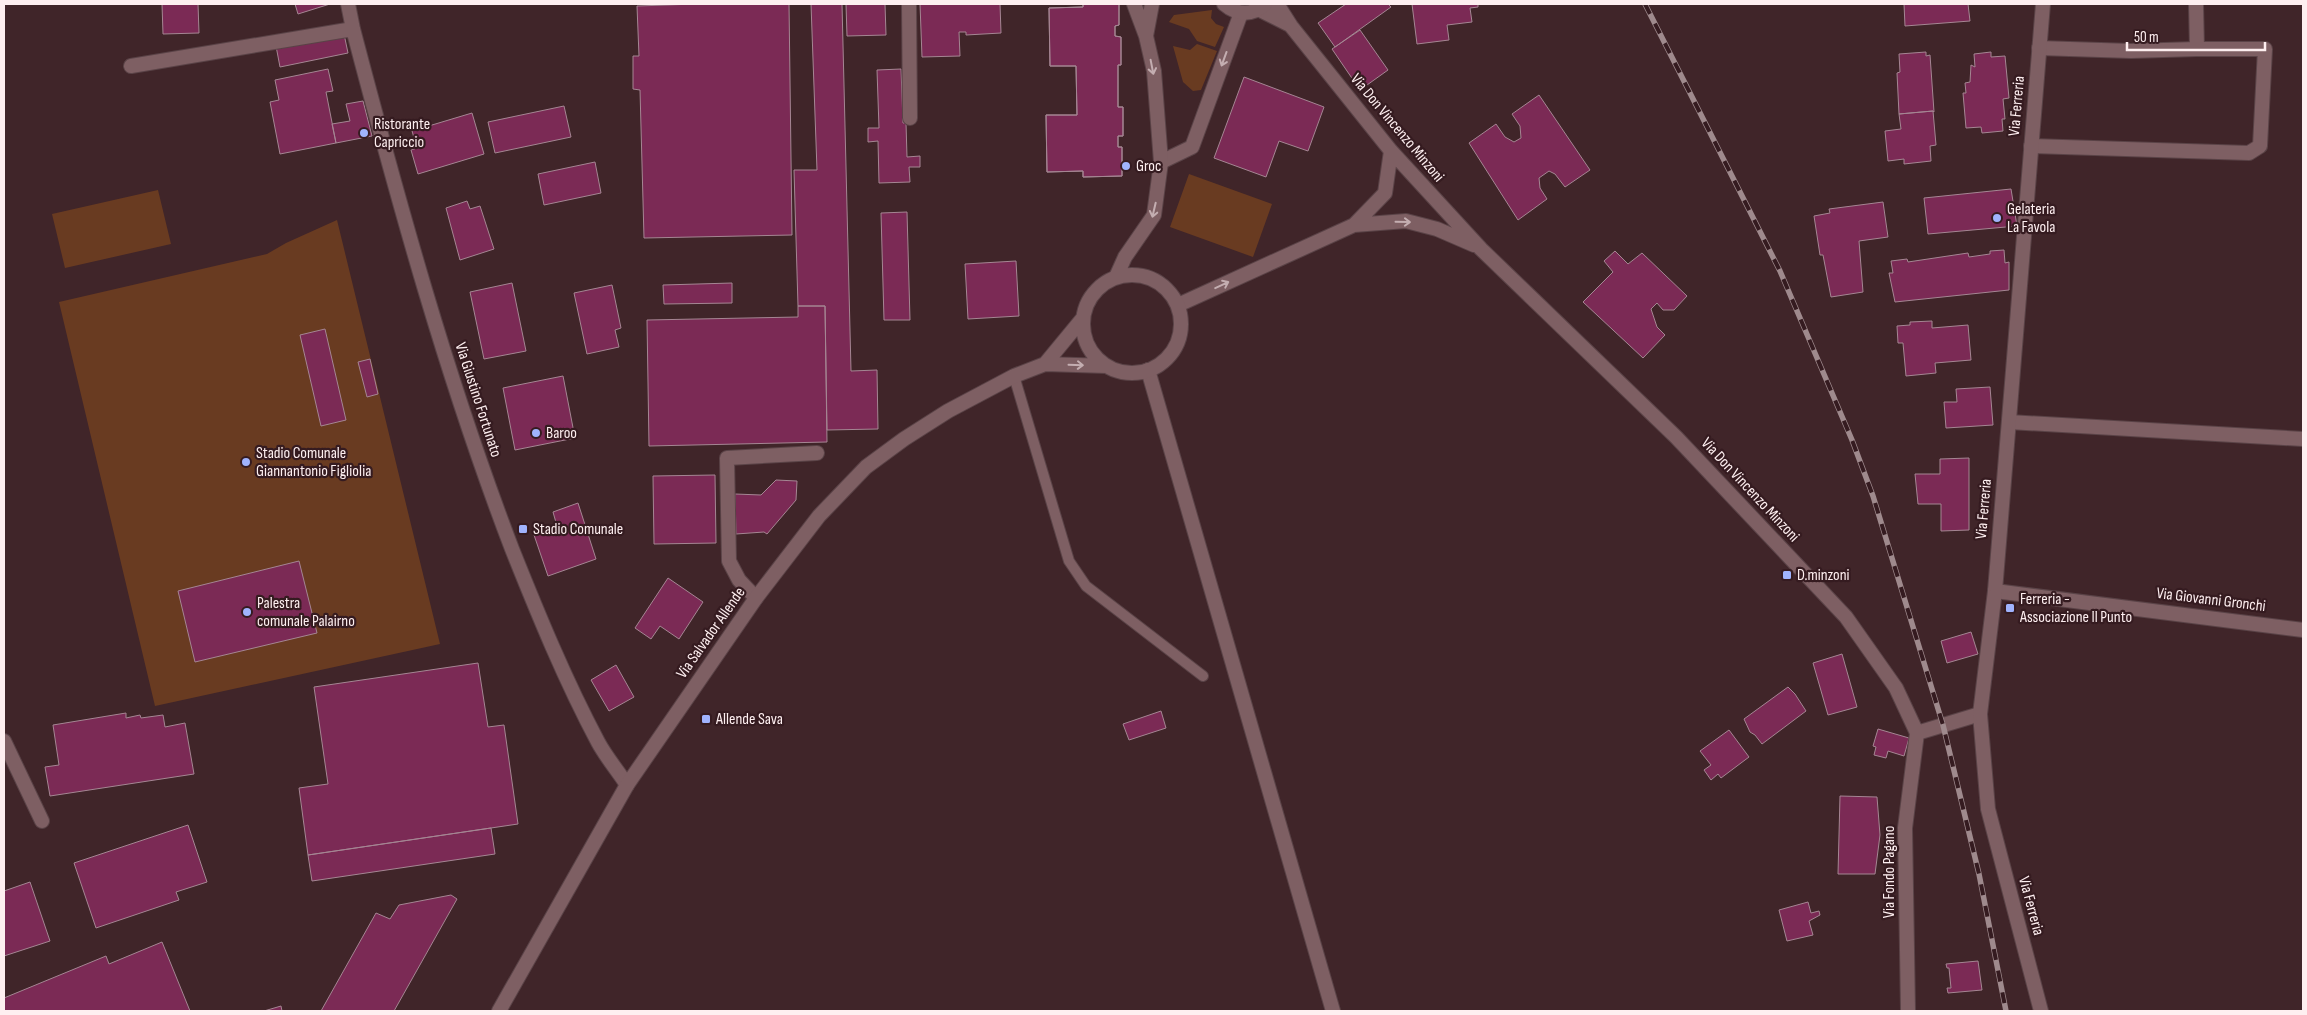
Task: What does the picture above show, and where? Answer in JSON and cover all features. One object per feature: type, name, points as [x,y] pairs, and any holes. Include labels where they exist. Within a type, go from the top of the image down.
[{"type":"street","name":"Via Giustino Fortunato","points":[[348,4],[353,29],[413,249],[480,466],[530,594],[566,676],[599,744],[628,785]]},
{"type":"street","points":[[909,4],[910,118]]},
{"type":"street","points":[[1116,277],[1126,257],[1154,215],[1161,162],[1154,71],[1146,36],[1134,4]]},
{"type":"street","points":[[1146,36],[1152,4]]},
{"type":"street","points":[[1224,4],[1241,13],[1261,7]]},
{"type":"street","name":"Via Don Vincenzo Minzoni","points":[[1277,4],[1291,26],[1391,151],[1481,249],[1676,437],[1846,617],[1896,688],[1918,733]]},
{"type":"street","name":"Via Ferreria","points":[[2041,1011],[1988,809],[1980,714],[1995,591],[2043,4]]},
{"type":"street","points":[[2196,4],[2197,49]]},
{"type":"street","name":"Via Don Vincenzo Minzoni","points":[[1261,7],[1291,26]]},
{"type":"street","points":[[1161,162],[1192,147],[1241,13]]},
{"type":"street","points":[[131,66],[353,29]]},
{"type":"street","points":[[2031,146],[2249,153],[2260,146],[2265,49],[2131,51],[2039,48]]},
{"type":"street","points":[[1178,305],[1354,225],[1386,193],[1391,151]]},
{"type":"street","name":"Via Don Vincenzo Minzoni","points":[[1354,225],[1406,221],[1438,229],[1481,249]]},
{"type":"street","points":[[1131,274],[1146,276],[1159,282],[1170,292],[1178,305],[1181,320],[1176,344],[1162,363],[1148,370],[1127,372],[1107,366],[1096,357],[1088,346],[1083,332],[1083,318],[1086,305],[1094,292],[1104,283],[1116,277],[1131,274]]},
{"type":"street","name":"Via Salvador Allende","points":[[1045,364],[1083,318]]},
{"type":"street","name":"Via Salvador Allende","points":[[499,1011],[628,785],[756,598],[819,516],[866,467],[948,411],[1014,376],[1045,364],[1107,366]]},
{"type":"street","points":[[1148,370],[1333,1011]]},
{"type":"street","points":[[2009,422],[2303,440]]},
{"type":"street","points":[[756,598],[739,580],[729,562],[726,458],[817,453]]},
{"type":"street","name":"Via Giovanni Gronchi","points":[[1995,591],[2303,630]]},
{"type":"street","points":[[1918,733],[1980,714]]},
{"type":"street","name":"Via Fondo Pagano","points":[[1908,1011],[1905,828],[1918,733]]},
{"type":"street","points":[[4,741],[42,821]]},
{"type":"lane","points":[[1014,376],[1069,561],[1086,586],[1203,676]]},
{"type":"shaded area","points":[[1212,10],[1211,18],[1216,24],[1224,27],[1215,47],[1197,41],[1189,29],[1169,22],[1174,15]]},
{"type":"shaded area","points":[[1197,44],[1217,51],[1201,90],[1193,91],[1183,82],[1173,46],[1190,50]]},
{"type":"shaded area","points":[[1189,174],[1272,204],[1253,257],[1170,227]]},
{"type":"shaded area","points":[[158,190],[171,244],[65,268],[52,214]]},
{"type":"shaded area","name":"Stadio Comunale Giannantonio Figliolia","points":[[337,220],[440,644],[155,706],[59,302],[267,254],[286,243]]},
{"type":"building","points":[[162,4],[198,4],[199,33],[163,34]]},
{"type":"building","points":[[295,4],[330,4],[298,14]]},
{"type":"building","points":[[789,4],[792,235],[644,238],[640,90],[633,89],[633,56],[639,56],[637,6]]},
{"type":"building","points":[[811,4],[842,4],[851,371],[877,370],[878,429],[827,430],[825,306],[798,306],[794,170],[817,170]]},
{"type":"building","points":[[846,4],[885,4],[886,35],[847,36]]},
{"type":"building","points":[[920,4],[1000,4],[1001,33],[966,35],[966,32],[959,32],[960,56],[922,57]]},
{"type":"building","points":[[1083,4],[1119,4],[1119,25],[1115,26],[1115,36],[1121,37],[1121,65],[1118,65],[1118,107],[1123,107],[1123,136],[1118,136],[1118,147],[1122,147],[1122,176],[1083,177],[1083,171],[1047,172],[1046,115],[1077,115],[1076,66],[1050,66],[1049,8],[1083,7]]},
{"type":"building","points":[[1083,4],[1119,4],[1119,25],[1115,26],[1115,36],[1121,37],[1121,65],[1118,65],[1118,107],[1123,107],[1123,136],[1118,136],[1118,147],[1122,147],[1122,176],[1083,177],[1083,171],[1047,172],[1046,115],[1077,115],[1076,66],[1050,66],[1049,8],[1083,7]]},
{"type":"building","points":[[1346,4],[1388,4],[1391,7],[1335,47],[1318,23]]},
{"type":"building","points":[[1412,4],[1478,4],[1478,7],[1470,8],[1472,22],[1447,25],[1449,40],[1417,44]]},
{"type":"building","points":[[1904,4],[1968,4],[1970,21],[1905,26]]},
{"type":"building","points":[[1360,30],[1388,70],[1360,90],[1332,49]]},
{"type":"building","points":[[344,34],[348,53],[280,67],[276,46]]},
{"type":"building","points":[[1926,52],[1926,56],[1930,55],[1934,112],[1899,114],[1897,73],[1900,72],[1899,54]]},
{"type":"building","points":[[1991,52],[1991,57],[2005,56],[2009,98],[2003,99],[2005,119],[2002,119],[2003,131],[1982,133],[1981,127],[1966,128],[1963,93],[1966,93],[1965,83],[1970,82],[1971,65],[1975,67],[1974,54]]},
{"type":"building","points":[[328,69],[333,91],[326,92],[336,143],[280,154],[270,102],[279,100],[275,80]]},
{"type":"building","points":[[901,69],[903,123],[906,123],[907,157],[920,156],[920,167],[909,167],[910,182],[879,183],[878,141],[868,142],[868,128],[879,128],[877,70]]},
{"type":"building","points":[[1244,77],[1324,107],[1308,151],[1279,141],[1266,177],[1214,158]]},
{"type":"building","points":[[1539,95],[1590,170],[1565,187],[1555,174],[1549,171],[1539,178],[1540,188],[1547,199],[1518,220],[1469,143],[1496,124],[1505,137],[1514,142],[1521,138],[1520,126],[1512,114]]},
{"type":"building","points":[[363,101],[372,136],[336,143],[332,124],[350,121],[346,104]]},
{"type":"building","points":[[564,106],[571,137],[495,153],[488,122]]},
{"type":"building","points":[[1933,111],[1936,145],[1930,146],[1931,161],[1904,164],[1904,159],[1888,161],[1885,131],[1901,129],[1899,114]]},
{"type":"building","points":[[472,113],[484,154],[418,174],[411,150],[417,148],[412,131]]},
{"type":"building","points":[[595,162],[601,193],[544,205],[538,174]]},
{"type":"building","points":[[2011,189],[2017,226],[1928,234],[1924,198]]},
{"type":"building","points":[[467,201],[470,209],[480,206],[494,249],[460,260],[446,208]]},
{"type":"building","points":[[1883,202],[1888,237],[1859,241],[1863,292],[1831,297],[1823,255],[1820,255],[1814,216],[1830,213],[1829,209]]},
{"type":"building","points":[[907,212],[910,320],[884,320],[881,213]]},
{"type":"building","points":[[2004,250],[2005,263],[2009,262],[2009,290],[1895,302],[1889,273],[1893,273],[1891,261],[1907,259],[1908,262],[1968,253],[1969,257],[1990,254],[1990,251]]},
{"type":"building","points":[[1615,251],[1628,264],[1642,253],[1687,296],[1674,310],[1663,310],[1657,303],[1651,309],[1657,327],[1665,335],[1643,358],[1583,302],[1613,272],[1604,261]]},
{"type":"building","points":[[1016,261],[1019,316],[968,319],[965,264]]},
{"type":"building","points":[[512,283],[526,351],[484,359],[470,292]]},
{"type":"building","points":[[732,283],[732,303],[664,304],[663,285]]},
{"type":"building","points":[[612,285],[621,328],[615,330],[619,347],[587,354],[574,293]]},
{"type":"building","points":[[798,306],[825,306],[827,442],[649,446],[647,320],[798,317]]},
{"type":"building","points":[[1932,321],[1932,328],[1968,325],[1971,360],[1935,363],[1936,373],[1906,376],[1903,343],[1898,343],[1897,326],[1910,325],[1910,322]]},
{"type":"building","points":[[325,329],[346,420],[321,426],[300,335]]},
{"type":"building","points":[[370,359],[378,394],[367,397],[358,362]]},
{"type":"building","points":[[563,376],[575,438],[515,450],[503,388]]},
{"type":"building","points":[[1990,387],[1993,425],[1946,428],[1944,402],[1957,402],[1956,389]]},
{"type":"building","points":[[1969,458],[1969,530],[1941,531],[1941,504],[1918,504],[1915,474],[1940,474],[1940,459]]},
{"type":"building","points":[[715,475],[716,543],[654,544],[653,476]]},
{"type":"building","points":[[776,480],[797,481],[796,500],[767,534],[764,532],[736,534],[735,494],[761,495]]},
{"type":"building","points":[[578,503],[596,559],[548,576],[533,532],[557,526],[553,512]]},
{"type":"building","name":"Palestra comunale Palairno","points":[[299,561],[317,633],[195,662],[178,591]]},
{"type":"building","points":[[668,578],[703,602],[679,639],[660,626],[651,639],[635,628]]},
{"type":"building","points":[[1971,632],[1978,654],[1947,663],[1941,641]]},
{"type":"building","points":[[1842,654],[1857,707],[1828,715],[1813,663]]},
{"type":"building","points":[[478,663],[488,727],[504,725],[518,824],[308,855],[299,788],[328,784],[314,687]]},
{"type":"building","points":[[616,665],[634,697],[609,711],[591,680]]},
{"type":"building","points":[[1788,687],[1806,711],[1762,744],[1750,732],[1744,719]]},
{"type":"building","points":[[1161,711],[1166,728],[1129,740],[1123,724]]},
{"type":"building","points":[[126,713],[126,718],[140,715],[141,718],[163,715],[165,727],[185,723],[194,774],[50,796],[45,767],[59,765],[53,725]]},
{"type":"building","points":[[1878,729],[1909,738],[1904,756],[1888,751],[1886,758],[1874,755],[1876,747],[1873,746]]},
{"type":"building","points":[[1729,730],[1749,757],[1721,778],[1718,774],[1711,780],[1704,770],[1711,765],[1700,751]]},
{"type":"building","points":[[1840,796],[1877,797],[1880,835],[1875,874],[1838,874]]},
{"type":"building","points":[[188,825],[207,882],[176,892],[179,900],[96,928],[74,863]]},
{"type":"building","points":[[491,828],[495,854],[312,881],[308,855]]},
{"type":"building","points":[[30,882],[50,941],[4,956],[4,891]]},
{"type":"building","points":[[451,895],[457,899],[394,1011],[321,1011],[376,913],[390,919],[399,905]]},
{"type":"building","points":[[1808,902],[1811,913],[1819,911],[1820,915],[1809,921],[1813,935],[1787,941],[1779,910]]},
{"type":"building","points":[[162,942],[190,1011],[4,1011],[4,998],[106,956],[109,964]]},
{"type":"building","points":[[1978,961],[1982,990],[1948,993],[1947,988],[1951,988],[1949,968],[1947,968],[1946,964]]},
{"type":"building","points":[[281,1006],[282,1011],[264,1011]]},
{"type":"railway","points":[[1645,4],[1780,271],[1852,440],[1873,496],[1943,725],[1979,874],[2006,1011]]},
{"type":"place","name":"Ristorante Capriccio","points":[[364,133]]},
{"type":"place","name":"Groc","points":[[1126,166]]},
{"type":"place","name":"Gelateria La Favola","points":[[1997,218]]},
{"type":"place","name":"Baroo","points":[[536,433]]},
{"type":"place","name":"Stadio Comunale Giannantonio Figliolia","points":[[246,462]]},
{"type":"place","name":"Stadio Comunale","points":[[523,529]]},
{"type":"place","name":"D.minzoni","points":[[1787,575]]},
{"type":"place","name":"Ferreria - Associazione Il Punto","points":[[2010,608]]},
{"type":"place","name":"Palestra comunale Palairno","points":[[247,612]]},
{"type":"place","name":"Allende Sava","points":[[706,719]]}]
